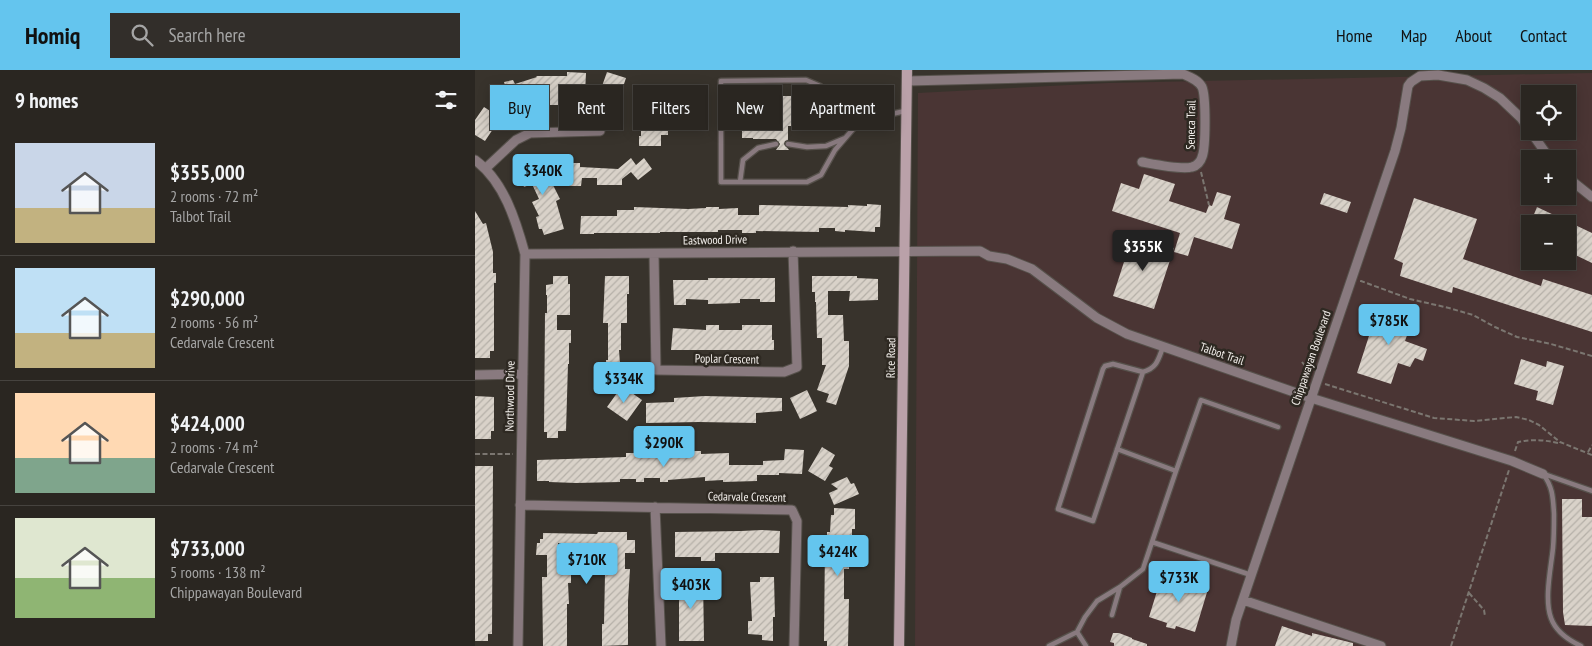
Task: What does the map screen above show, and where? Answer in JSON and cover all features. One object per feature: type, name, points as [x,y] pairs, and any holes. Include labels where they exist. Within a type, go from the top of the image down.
[{"type":"street","name":"Rice Road","points":[[899,646],[907,70]]},
{"type":"street","name":"Seneca Trail","points":[[907,81],[1183,74],[1193,78],[1201,85],[1204,94],[1204,146],[1203,156],[1199,163],[1192,167],[1183,168],[1142,162]]},
{"type":"street","name":"Chippawayan Boulevard","points":[[1231,646],[1236,620],[1395,151],[1408,86],[1415,79],[1429,74],[1448,76],[1475,84],[1493,93],[1515,111],[1543,150]]},
{"type":"street","points":[[486,168],[516,140],[530,133],[599,131]]},
{"type":"street","name":"Northwood Drive","points":[[475,160],[486,168],[501,192],[517,226],[525,254],[518,646]]},
{"type":"street","points":[[1576,184],[1592,197]]},
{"type":"street","name":"Poplar Crescent","points":[[654,254],[656,370],[784,372],[797,367],[793,251]]},
{"type":"street","name":"Eastwood Drive","points":[[525,254],[905,251]]},
{"type":"street","name":"Talbot Trail","points":[[905,251],[980,251],[989,256],[1016,262],[1040,274],[1083,308],[1112,327],[1127,334],[1311,398],[1512,461],[1543,474]]},
{"type":"street","points":[[475,375],[523,374]]},
{"type":"street","name":"Cedarvale Crescent","points":[[520,505],[792,510],[797,521],[794,646]]},
{"type":"street","points":[[655,507],[661,646]]},
{"type":"street","points":[[1243,600],[1363,643],[1381,646]]},
{"type":"lane","points":[[818,85],[806,80],[721,81],[721,182],[807,182],[821,175],[835,150],[853,130]]},
{"type":"lane","points":[[894,114],[907,111]]},
{"type":"lane","points":[[789,144],[807,147],[826,146],[846,138]]},
{"type":"lane","points":[[740,182],[743,160],[758,148],[776,144]]},
{"type":"lane","points":[[1143,372],[1093,521],[1058,509],[1105,366],[1113,364],[1143,372],[1151,370],[1163,347]]},
{"type":"lane","points":[[1049,646],[1077,632],[1097,601],[1120,587],[1143,569],[1201,400],[1278,427]]},
{"type":"lane","points":[[1117,450],[1176,471]]},
{"type":"lane","points":[[1543,474],[1592,491]]},
{"type":"lane","points":[[1543,474],[1553,492],[1554,534],[1549,594],[1550,617],[1555,627],[1563,636],[1581,646]]},
{"type":"lane","points":[[1153,542],[1251,576]]},
{"type":"lane","points":[[1112,615],[1120,587]]},
{"type":"lane","points":[[1077,632],[1086,646]]},
{"type":"path","points":[[1199,163],[1209,205]]},
{"type":"path","points":[[1361,281],[1410,299],[1473,315],[1517,337],[1551,344],[1592,356]]},
{"type":"path","points":[[1302,362],[1317,381],[1434,418],[1474,421],[1516,417],[1539,425],[1562,444]]},
{"type":"path","points":[[1451,646],[1518,442],[1542,439],[1592,455]]},
{"type":"path","points":[[1587,452],[1592,445]]},
{"type":"path","points":[[475,454],[521,454]]},
{"type":"path","points":[[1469,593],[1485,610],[1485,616]]},
{"type":"shaded area","points":[[1592,73],[1592,646],[915,646],[918,93],[1108,83]]},
{"type":"building","points":[[567,72],[586,73],[585,85],[559,85],[559,105],[550,105],[549,85],[505,85],[504,82],[513,80],[515,84],[536,76],[567,76]]},
{"type":"building","points":[[607,72],[626,78],[623,87],[623,85],[602,85]]},
{"type":"building","points":[[782,96],[792,96],[792,126],[788,126],[788,140],[784,144],[789,150],[776,150],[780,144],[776,139],[742,138],[742,130],[782,130]]},
{"type":"building","points":[[484,107],[490,111],[490,130],[492,130],[485,141],[475,135],[475,120]]},
{"type":"building","points":[[641,130],[668,130],[668,135],[661,135],[661,146],[639,146],[639,136],[641,136]]},
{"type":"building","points":[[539,157],[560,199],[556,201],[564,229],[544,235],[542,229],[539,229],[536,217],[539,216],[532,202],[539,199],[532,184],[524,187],[518,172],[522,171],[519,165]]},
{"type":"building","points":[[631,158],[636,165],[644,158],[652,169],[638,180],[631,172],[622,179],[622,185],[597,185],[597,178],[582,178],[581,186],[568,186],[568,163],[580,163],[580,167],[618,169]]},
{"type":"building","points":[[1144,174],[1175,184],[1169,201],[1206,213],[1209,205],[1212,206],[1217,192],[1231,196],[1224,219],[1240,224],[1232,249],[1194,237],[1188,256],[1174,252],[1180,233],[1112,211],[1121,183],[1139,189]]},
{"type":"building","points":[[1324,193],[1351,202],[1347,213],[1320,204]]},
{"type":"building","points":[[1414,198],[1477,219],[1463,259],[1541,286],[1543,279],[1592,295],[1592,332],[1453,287],[1452,293],[1400,276],[1403,263],[1394,259]]},
{"type":"building","points":[[867,204],[881,205],[880,227],[875,227],[875,232],[845,230],[845,232],[835,231],[835,228],[819,228],[819,232],[756,231],[756,233],[742,233],[742,230],[718,230],[718,232],[580,234],[581,216],[617,216],[617,210],[634,210],[634,207],[738,208],[738,215],[759,215],[759,205],[848,207],[848,205],[867,206]]},
{"type":"building","points":[[1537,207],[1554,215],[1534,215]]},
{"type":"building","points":[[475,211],[483,224],[486,223],[493,252],[493,273],[496,273],[496,283],[494,283],[494,351],[490,351],[490,358],[475,358]]},
{"type":"building","points":[[1576,225],[1592,233],[1592,263],[1576,255]]},
{"type":"building","points":[[1133,234],[1174,248],[1154,309],[1113,296]]},
{"type":"building","points":[[553,276],[568,276],[568,284],[570,284],[570,315],[557,315],[557,330],[571,330],[571,343],[569,343],[566,431],[558,431],[558,438],[547,438],[547,432],[544,432],[546,285],[553,284]]},
{"type":"building","points":[[605,276],[629,276],[627,323],[621,323],[621,350],[619,350],[621,378],[607,379],[608,323],[603,323]]},
{"type":"building","points":[[812,276],[857,276],[857,278],[878,279],[878,300],[849,301],[850,291],[828,291],[828,315],[843,315],[844,341],[849,341],[849,366],[836,405],[826,402],[829,394],[817,390],[826,365],[822,365],[822,338],[817,338],[816,302],[815,292],[812,292]]},
{"type":"building","points":[[708,278],[775,278],[775,302],[760,302],[760,299],[740,299],[740,303],[708,304],[708,300],[686,299],[686,305],[674,305],[673,280],[708,280]]},
{"type":"building","points":[[1379,305],[1414,316],[1405,341],[1427,349],[1423,361],[1415,358],[1410,367],[1398,363],[1391,384],[1357,373]]},
{"type":"building","points":[[706,325],[719,325],[719,330],[742,330],[742,325],[772,325],[774,350],[671,350],[673,328],[706,330]]},
{"type":"building","points":[[1521,359],[1546,367],[1547,361],[1564,366],[1553,405],[1536,400],[1538,391],[1514,384]]},
{"type":"building","points":[[622,386],[642,400],[627,421],[607,407]]},
{"type":"building","points":[[807,390],[817,411],[800,419],[790,398]]},
{"type":"building","points":[[475,396],[494,397],[494,431],[491,431],[491,439],[475,439]]},
{"type":"building","points":[[705,396],[782,398],[782,411],[756,413],[756,423],[646,423],[646,403],[674,402],[674,398]]},
{"type":"building","points":[[822,447],[835,455],[829,466],[833,468],[825,481],[808,471]]},
{"type":"building","points":[[785,449],[804,450],[802,474],[779,473],[779,475],[757,475],[757,481],[723,482],[723,480],[705,481],[705,477],[668,480],[668,482],[660,482],[660,478],[644,478],[644,482],[636,482],[636,479],[620,479],[620,482],[576,483],[537,481],[537,460],[626,457],[626,453],[640,453],[640,458],[693,457],[693,451],[701,451],[701,454],[729,453],[729,465],[763,465],[763,461],[784,460]]},
{"type":"building","points":[[475,466],[493,466],[492,634],[488,634],[488,641],[475,641]]},
{"type":"building","points":[[847,477],[851,484],[854,483],[859,494],[834,505],[829,493],[838,489],[831,484]]},
{"type":"building","points":[[1562,499],[1582,499],[1582,517],[1592,517],[1592,626],[1565,625],[1563,612]]},
{"type":"building","points":[[834,508],[855,509],[855,529],[852,529],[852,546],[849,546],[849,569],[844,569],[844,599],[849,599],[848,646],[827,646],[827,641],[824,641],[825,542],[827,542],[827,532],[830,532],[831,515],[834,515]]},
{"type":"building","points":[[780,531],[779,553],[715,553],[715,561],[701,561],[701,557],[675,557],[675,532]]},
{"type":"building","points":[[598,532],[627,532],[627,540],[635,540],[635,553],[625,553],[625,569],[630,569],[628,645],[602,646],[605,574],[607,574],[606,556],[573,555],[573,543],[558,543],[557,569],[571,569],[571,583],[568,583],[567,646],[543,646],[542,577],[547,577],[547,555],[536,555],[537,543],[540,543],[540,539],[543,539],[543,533],[597,534]]},
{"type":"building","points":[[1162,575],[1178,580],[1179,576],[1194,581],[1193,585],[1208,589],[1195,632],[1176,626],[1175,629],[1166,627],[1167,623],[1149,617]]},
{"type":"building","points":[[683,577],[703,578],[704,641],[679,641],[679,586],[683,586]]},
{"type":"building","points":[[760,577],[774,577],[775,617],[773,617],[773,641],[762,640],[762,635],[748,634],[748,621],[752,621],[750,582],[760,582]]},
{"type":"building","points":[[1282,626],[1312,636],[1312,633],[1353,643],[1353,646],[1275,646]]},
{"type":"building","points":[[1113,633],[1119,633],[1147,644],[1147,646],[1114,646],[1114,643],[1110,642]]}]
